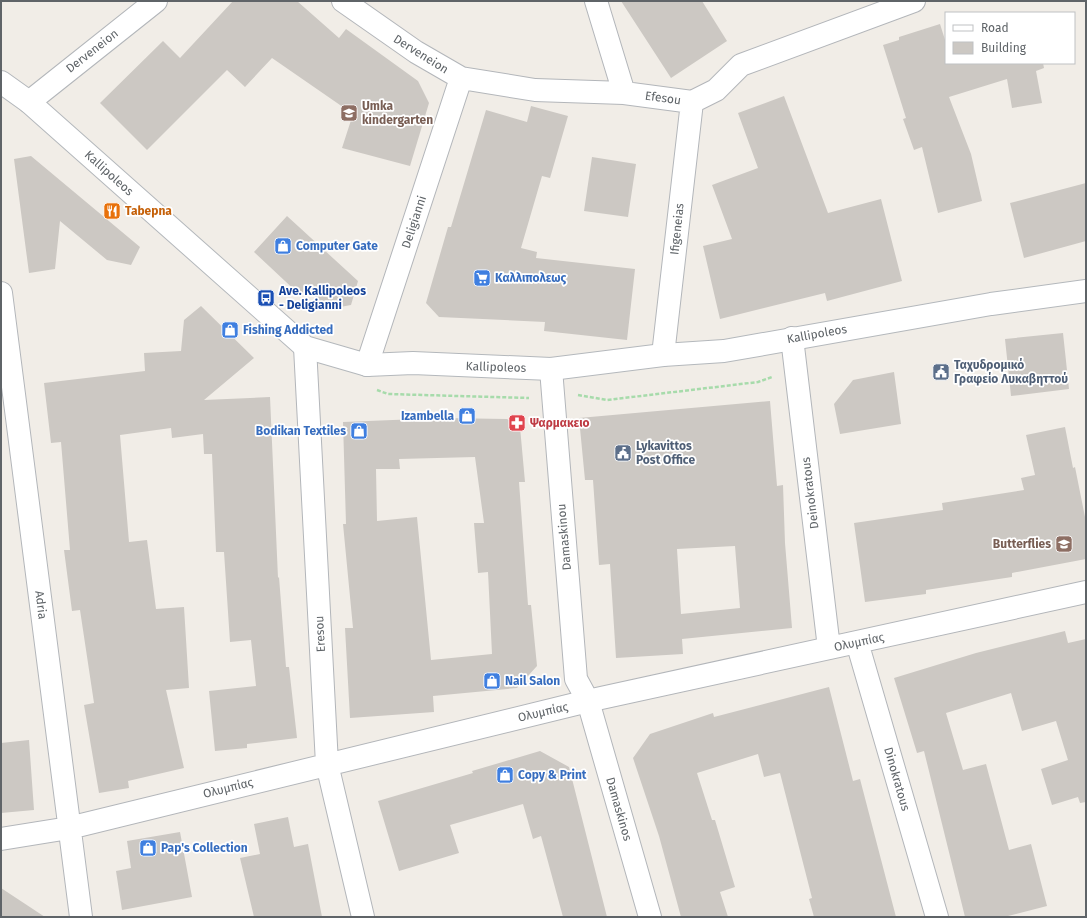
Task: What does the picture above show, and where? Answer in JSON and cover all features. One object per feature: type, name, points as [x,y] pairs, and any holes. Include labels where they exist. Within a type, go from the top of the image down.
[{"type":"street","name":"Derveneion","points":[[29,102],[156,1]]},
{"type":"street","name":"Derveneion","points":[[343,1],[416,52],[461,78]]},
{"type":"street","points":[[596,1],[624,93]]},
{"type":"street","name":"Efesou","points":[[461,78],[535,90],[624,93],[692,102],[716,90],[741,65],[914,1]]},
{"type":"street","name":"Deligianni","points":[[367,365],[461,78]]},
{"type":"street","name":"Kallipoleos","points":[[1,82],[29,102],[305,347],[367,365],[413,364],[551,369],[663,355],[724,351],[991,304],[1086,290]]},
{"type":"street","name":"Ifigeneias","points":[[663,355],[692,102]]},
{"type":"street","name":"Adria","points":[[1,293],[81,917]]},
{"type":"street","name":"Deinokratous","points":[[792,338],[829,648]]},
{"type":"street","name":"Eresou","points":[[305,347],[327,764],[363,917]]},
{"type":"street","name":"Damaskinou","points":[[551,369],[576,679],[588,701]]},
{"type":"street","name":"Ολυμπίας","points":[[1,839],[69,828],[588,701],[1086,592]]},
{"type":"street","name":"Dinokratous","points":[[857,642],[937,917]]},
{"type":"street","name":"Damaskinos","points":[[588,701],[650,917]]},
{"type":"path","points":[[571,394],[607,400],[758,382],[778,375]]},
{"type":"path","points":[[374,389],[388,394],[533,398]]},
{"type":"building","points":[[233,1],[297,1],[339,38],[346,29],[418,81],[429,103],[410,166],[342,148],[353,114],[272,58],[245,87],[227,70],[147,150],[100,103],[163,41],[180,58]]},
{"type":"building","points":[[621,1],[702,1],[727,41],[671,78]]},
{"type":"building","points":[[940,24],[945,40],[945,64],[1043,64],[1044,68],[1036,71],[1042,103],[1012,108],[1007,79],[949,97],[971,154],[982,201],[938,213],[922,147],[914,150],[903,119],[906,118],[883,45],[899,40],[899,37]]},
{"type":"building","points":[[784,96],[828,213],[881,199],[902,281],[827,301],[825,293],[720,319],[703,246],[732,239],[712,185],[758,168],[738,113]]},
{"type":"building","points":[[531,106],[568,116],[550,178],[542,176],[521,248],[537,252],[536,258],[635,269],[627,340],[544,331],[545,322],[439,317],[426,303],[448,227],[451,227],[486,110],[527,122]]},
{"type":"building","points":[[31,156],[140,247],[131,265],[107,260],[60,221],[55,269],[29,273],[14,159]]},
{"type":"building","points":[[592,157],[636,164],[628,217],[584,211]]},
{"type":"building","points":[[1086,183],[1086,241],[1024,258],[1010,203]]},
{"type":"building","points":[[287,216],[358,281],[351,305],[329,309],[307,289],[301,296],[254,252]]},
{"type":"building","points":[[201,306],[254,358],[204,400],[270,397],[278,578],[279,577],[286,667],[289,667],[297,738],[247,744],[247,748],[215,751],[209,691],[256,686],[251,640],[230,642],[224,552],[216,552],[212,454],[204,454],[203,434],[172,438],[171,428],[120,435],[129,542],[147,540],[156,609],[184,607],[189,688],[166,690],[184,768],[128,781],[129,788],[99,793],[84,705],[94,703],[80,610],[72,611],[64,550],[70,550],[61,442],[51,443],[44,383],[145,371],[144,353],[181,351],[184,320]]},
{"type":"building","points":[[1063,333],[1069,389],[1011,396],[1005,339]]},
{"type":"building","points":[[894,372],[901,424],[840,434],[834,404],[853,380]]},
{"type":"building","points":[[770,401],[777,486],[783,485],[785,543],[792,628],[682,639],[683,654],[616,658],[610,564],[599,565],[593,480],[585,480],[579,418]],"holes":[[[735,546],[740,608],[681,614],[677,549]]]},
{"type":"building","points":[[443,418],[507,419],[520,427],[525,482],[519,482],[528,605],[531,605],[537,666],[517,688],[433,696],[434,712],[350,718],[345,628],[353,628],[343,524],[346,524],[343,422]],"holes":[[[475,457],[484,523],[474,523],[478,573],[488,572],[492,654],[431,660],[417,517],[377,521],[376,469],[400,469],[399,459]]]},
{"type":"building","points":[[1065,427],[1086,522],[1086,559],[1012,573],[1012,577],[926,590],[926,594],[865,602],[854,523],[943,510],[942,503],[1024,490],[1021,478],[1035,475],[1026,435]]},
{"type":"building","points":[[1065,631],[1068,643],[1086,639],[1086,802],[1080,803],[1078,797],[1052,805],[1041,769],[1068,760],[1056,721],[1022,731],[1011,693],[946,713],[963,770],[986,764],[1009,850],[1031,844],[1047,906],[1004,917],[965,917],[924,751],[917,753],[894,678],[976,653]]},
{"type":"building","points":[[829,687],[853,781],[860,779],[896,917],[814,917],[809,899],[812,898],[780,773],[764,777],[758,754],[697,773],[712,820],[715,820],[735,887],[720,892],[728,917],[681,917],[659,836],[633,758],[650,734],[713,713],[714,717]]},
{"type":"building","points":[[29,740],[34,810],[1,813],[1,743]]},
{"type":"building","points":[[540,751],[569,767],[607,917],[563,917],[541,836],[533,839],[523,804],[450,825],[459,853],[399,871],[378,801],[473,773],[472,771]]},
{"type":"building","points":[[288,817],[294,847],[308,844],[322,917],[254,917],[240,858],[260,854],[254,824]]},
{"type":"building","points":[[180,832],[192,897],[122,910],[116,871],[131,868],[127,841]]},
{"type":"building","points":[[1,888],[45,917],[1,917]]},
{"type":"place","name":"Umka kindergarten","points":[[349,113]]},
{"type":"place","name":"Tabepna","points":[[112,211]]},
{"type":"place","name":"Computer Gate","points":[[283,246]]},
{"type":"place","name":"Καλλιπολεως","points":[[482,278]]},
{"type":"place","name":"Ave. Kallipoleos - Deligianni","points":[[266,298]]},
{"type":"place","name":"Fishing Addicted","points":[[230,330]]},
{"type":"place","name":"Ταχυδρομικό Γραφείο Λυκαβηττού","points":[[941,372]]},
{"type":"place","name":"Izambella","points":[[467,416]]},
{"type":"place","name":"Ψαρμακειο","points":[[517,423]]},
{"type":"place","name":"Bodikan Textiles","points":[[359,431]]},
{"type":"place","name":"Lykavittos Post Office","points":[[623,453]]},
{"type":"place","name":"Butterflies","points":[[1064,544]]},
{"type":"place","name":"Nail Salon","points":[[492,681]]},
{"type":"place","name":"Copy & Print","points":[[505,775]]},
{"type":"place","name":"Pap's Collection","points":[[148,848]]}]
